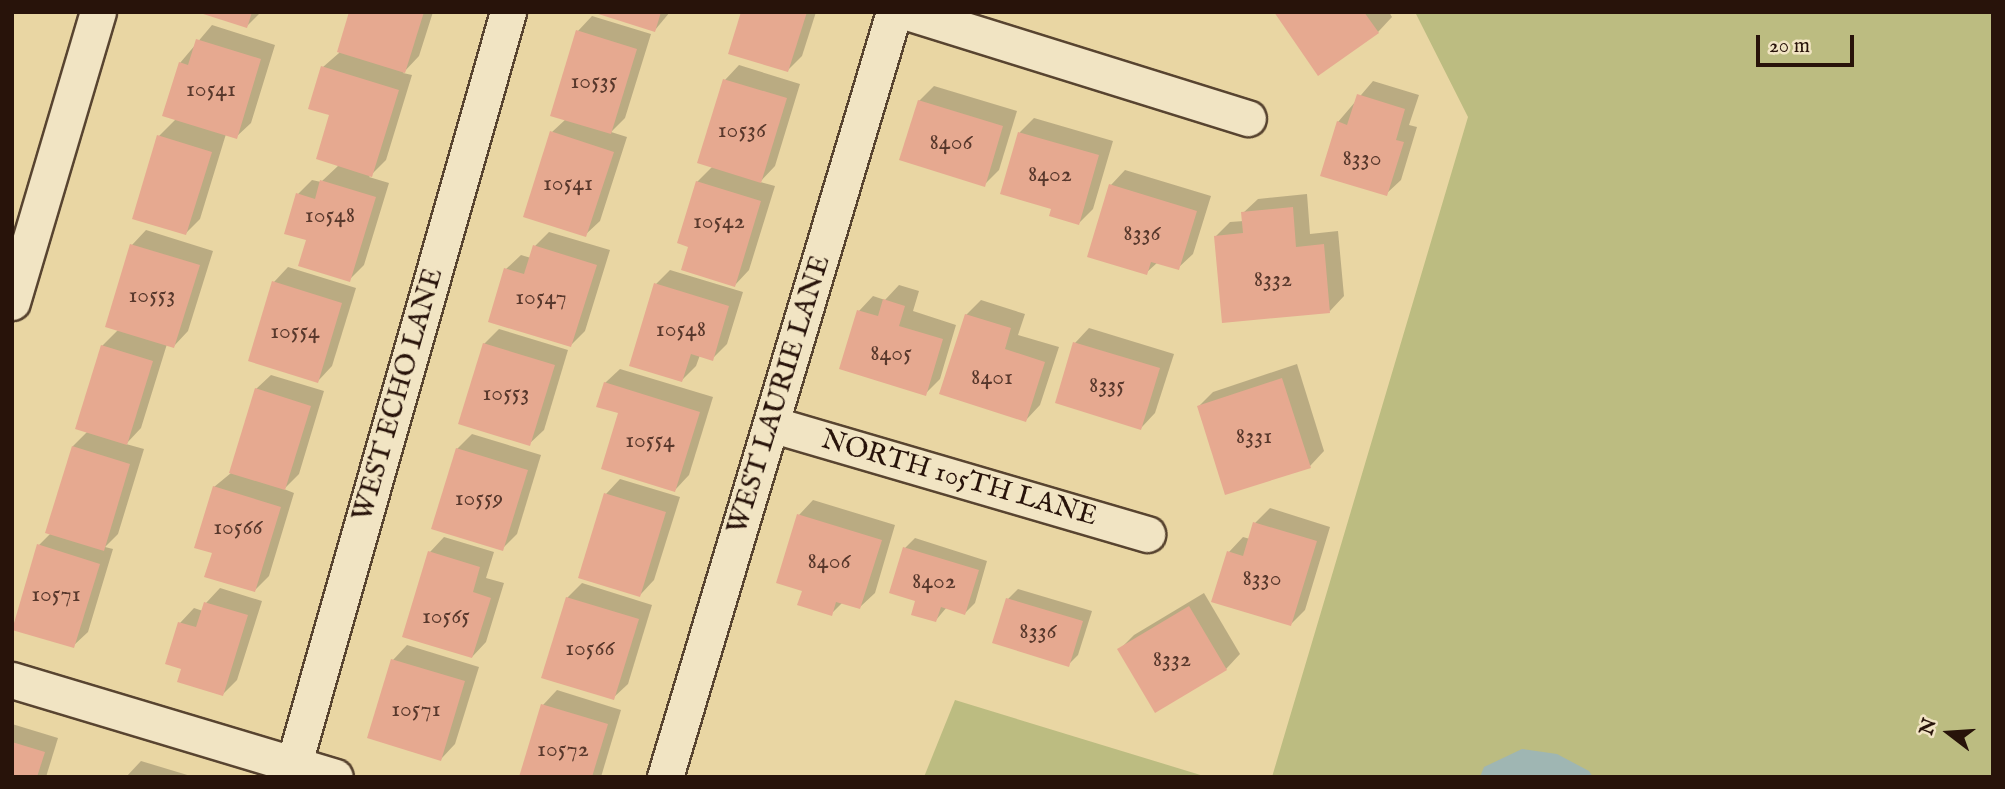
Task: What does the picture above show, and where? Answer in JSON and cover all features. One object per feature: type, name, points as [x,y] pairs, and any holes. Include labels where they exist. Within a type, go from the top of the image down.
[{"type":"street","points":[[12,302],[97,12]]},
{"type":"street","name":"WEST ECHO LANE","points":[[292,771],[508,12]]},
{"type":"street","name":"WEST LAURIE LANE","points":[[665,777],[894,12]]},
{"type":"street","points":[[907,12],[1248,118]]},
{"type":"street","name":"NORTH 105TH LANE","points":[[771,424],[1147,534]]},
{"type":"street","points":[[12,680],[292,771],[335,777]]},
{"type":"green space","points":[[1415,12],[1993,12],[1993,777],[1272,777],[1468,117]]},
{"type":"green space","points":[[955,700],[1207,777],[924,777]]},
{"type":"water","points":[[1522,749],[1557,754],[1589,771],[1593,777],[1480,777],[1484,767]]},
{"type":"building","points":[[197,12],[252,12],[247,28]]},
{"type":"building","points":[[349,12],[424,12],[405,73],[337,52]]},
{"type":"building","points":[[592,12],[661,12],[655,32]]},
{"type":"building","points":[[741,12],[807,12],[788,72],[728,54]]},
{"type":"building","points":[[1274,12],[1364,12],[1379,33],[1318,76]]},
{"type":"building","points":[[576,30],[637,49],[611,134],[550,116]]},
{"type":"building","points":[[196,39],[261,59],[237,139],[162,116],[179,62],[188,65]]},
{"type":"building","points":[[321,66],[399,90],[372,177],[316,159],[329,115],[308,109]]},
{"type":"building","points":[[723,79],[787,98],[761,183],[697,163]]},
{"type":"building","points":[[1357,94],[1405,109],[1396,140],[1404,142],[1387,196],[1320,176],[1337,121],[1347,125]]},
{"type":"building","points":[[918,100],[1003,126],[985,187],[899,160]]},
{"type":"building","points":[[550,131],[614,152],[586,237],[523,217]]},
{"type":"building","points":[[1018,132],[1099,155],[1079,225],[1049,216],[1051,209],[1000,194]]},
{"type":"building","points":[[157,135],[212,152],[186,235],[132,219]]},
{"type":"building","points":[[320,180],[376,197],[350,282],[298,266],[306,240],[284,234],[296,193],[315,199]]},
{"type":"building","points":[[696,181],[761,201],[735,287],[681,270],[688,247],[677,243]]},
{"type":"building","points":[[1109,184],[1197,211],[1179,270],[1151,262],[1147,275],[1087,257]]},
{"type":"building","points":[[1293,207],[1296,247],[1324,244],[1330,313],[1222,323],[1214,236],[1243,233],[1241,212]]},
{"type":"building","points":[[130,244],[200,265],[174,348],[105,327]]},
{"type":"building","points":[[533,245],[597,265],[571,347],[488,322],[504,268],[524,274]]},
{"type":"building","points":[[272,281],[342,303],[318,383],[248,361]]},
{"type":"building","points":[[654,283],[729,306],[713,361],[691,354],[682,382],[629,366]]},
{"type":"building","points":[[883,299],[905,306],[899,326],[943,339],[926,396],[839,369],[857,310],[878,316]]},
{"type":"building","points":[[965,314],[1011,328],[1005,349],[1045,362],[1026,422],[939,394]]},
{"type":"building","points":[[1073,342],[1160,368],[1141,430],[1055,403]]},
{"type":"building","points":[[483,343],[555,365],[530,446],[458,424]]},
{"type":"building","points":[[101,345],[153,361],[127,445],[75,429]]},
{"type":"building","points":[[1282,378],[1311,468],[1225,495],[1197,406]]},
{"type":"building","points":[[604,382],[700,412],[675,492],[601,469],[618,413],[596,407]]},
{"type":"building","points":[[255,388],[311,406],[285,490],[229,473]]},
{"type":"building","points":[[72,446],[130,464],[104,551],[45,533]]},
{"type":"building","points":[[456,448],[528,470],[503,551],[431,529]]},
{"type":"building","points":[[213,486],[281,507],[255,592],[204,577],[212,553],[194,548]]},
{"type":"building","points":[[604,493],[666,512],[640,597],[578,578]]},
{"type":"building","points":[[797,514],[882,540],[860,609],[836,602],[832,616],[797,605],[802,591],[776,583]]},
{"type":"building","points":[[1253,522],[1317,541],[1291,626],[1211,602],[1227,551],[1243,556]]},
{"type":"building","points":[[37,544],[100,564],[74,648],[12,630]]},
{"type":"building","points":[[903,547],[979,570],[965,615],[941,607],[936,622],[911,615],[915,601],[889,593]]},
{"type":"building","points":[[428,551],[480,567],[473,592],[491,598],[472,658],[402,637]]},
{"type":"building","points":[[566,597],[639,619],[614,700],[541,678]]},
{"type":"building","points":[[1006,598],[1083,621],[1069,667],[992,643]]},
{"type":"building","points":[[204,602],[248,615],[223,696],[177,682],[181,669],[165,664],[178,622],[196,627]]},
{"type":"building","points":[[1189,606],[1227,670],[1155,713],[1117,649]]},
{"type":"building","points":[[391,659],[465,681],[441,761],[367,738]]},
{"type":"building","points":[[541,704],[608,724],[592,777],[519,777]]},
{"type":"building","points":[[12,742],[45,752],[37,777],[12,777]]}]
